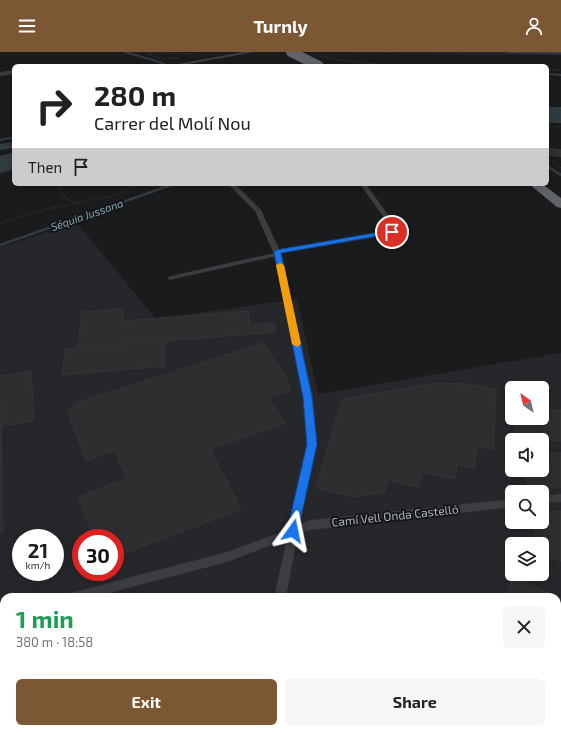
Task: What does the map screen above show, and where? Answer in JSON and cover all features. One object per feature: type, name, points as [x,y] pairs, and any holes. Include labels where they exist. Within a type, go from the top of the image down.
[{"type":"highway","points":[[291,52],[315,64]]},
{"type":"highway","points":[[538,186],[561,204]]},
{"type":"highway","points":[[547,186],[561,196]]},
{"type":"highway","points":[[548,186],[561,192]]},
{"type":"street","points":[[182,64],[252,52]]},
{"type":"street","points":[[507,52],[561,53]]},
{"type":"street","points":[[0,74],[12,72]]},
{"type":"street","points":[[233,186],[258,210],[278,253],[308,397],[312,444],[281,593]]},
{"type":"street","points":[[278,253],[392,232],[390,222],[363,186]]},
{"type":"street","points":[[549,499],[561,498]]},
{"type":"street","name":"Camí Vell Onda Castelló","points":[[89,593],[227,557],[311,525],[505,504]]},
{"type":"lane","points":[[170,278],[278,253]]},
{"type":"path","points":[[136,52],[148,54],[204,54]]},
{"type":"path","points":[[148,54],[162,59],[181,58],[193,62]]},
{"type":"path","points":[[318,55],[345,61],[380,64]]},
{"type":"path","points":[[549,70],[561,70]]},
{"type":"path","points":[[549,128],[561,127]]},
{"type":"path","points":[[549,160],[561,168]]},
{"type":"path","points":[[0,174],[12,171]]},
{"type":"path","points":[[59,186],[66,199],[78,203]]},
{"type":"path","points":[[0,223],[24,215],[116,195],[134,186]]},
{"type":"shaded area","points":[[302,52],[561,52],[561,55]]},
{"type":"shaded area","points":[[549,107],[561,107],[561,123],[549,123]]},
{"type":"shaded area","points":[[12,153],[12,170],[0,173],[0,156]]},
{"type":"shaded area","points":[[77,223],[156,319],[297,299],[318,394],[561,353],[561,593],[0,593],[0,247]]},
{"type":"building","points":[[549,148],[561,150],[561,157],[549,155]]},
{"type":"building","points":[[123,309],[123,321],[248,311],[250,325],[274,323],[275,332],[78,348],[82,312]]},
{"type":"building","points":[[165,341],[165,366],[62,375],[66,349]]},
{"type":"building","points":[[263,343],[286,377],[290,391],[269,398],[285,423],[210,449],[241,509],[124,554],[124,529],[90,529],[79,497],[127,478],[114,450],[86,461],[68,412],[76,403]]},
{"type":"building","points":[[31,371],[34,420],[1,427],[3,532],[0,533],[1,376]]},
{"type":"building","points":[[436,383],[466,384],[496,389],[493,450],[477,446],[474,469],[457,464],[455,479],[422,472],[419,487],[387,480],[385,492],[353,497],[316,488],[342,399]]},
{"type":"building","points":[[561,410],[561,440],[549,441],[549,433],[515,433],[515,425],[549,425],[549,411]]},
{"type":"building","points":[[561,453],[561,487],[549,488],[549,485],[528,485],[525,477],[549,477],[549,454]]},
{"type":"building","points":[[561,511],[561,561],[549,558],[549,537],[536,537],[534,529],[549,529],[549,512]]},
{"type":"building","points":[[512,581],[522,581],[548,593],[507,593]]},
{"type":"waterway","points":[[125,52],[164,64]]},
{"type":"waterway","points":[[549,74],[561,75]]},
{"type":"waterway","points":[[0,140],[12,137]]},
{"type":"waterway","points":[[0,147],[12,145]]},
{"type":"waterway","name":"Séquia Jussana","points":[[549,167],[561,175]]},
{"type":"waterway","name":"Séquia Jussana","points":[[0,245],[168,186]]},
{"type":"slow traffic","points":[[280,265],[297,344]]},
{"type":"route","points":[[293,531],[312,444],[308,397],[277,252],[392,232]]}]
